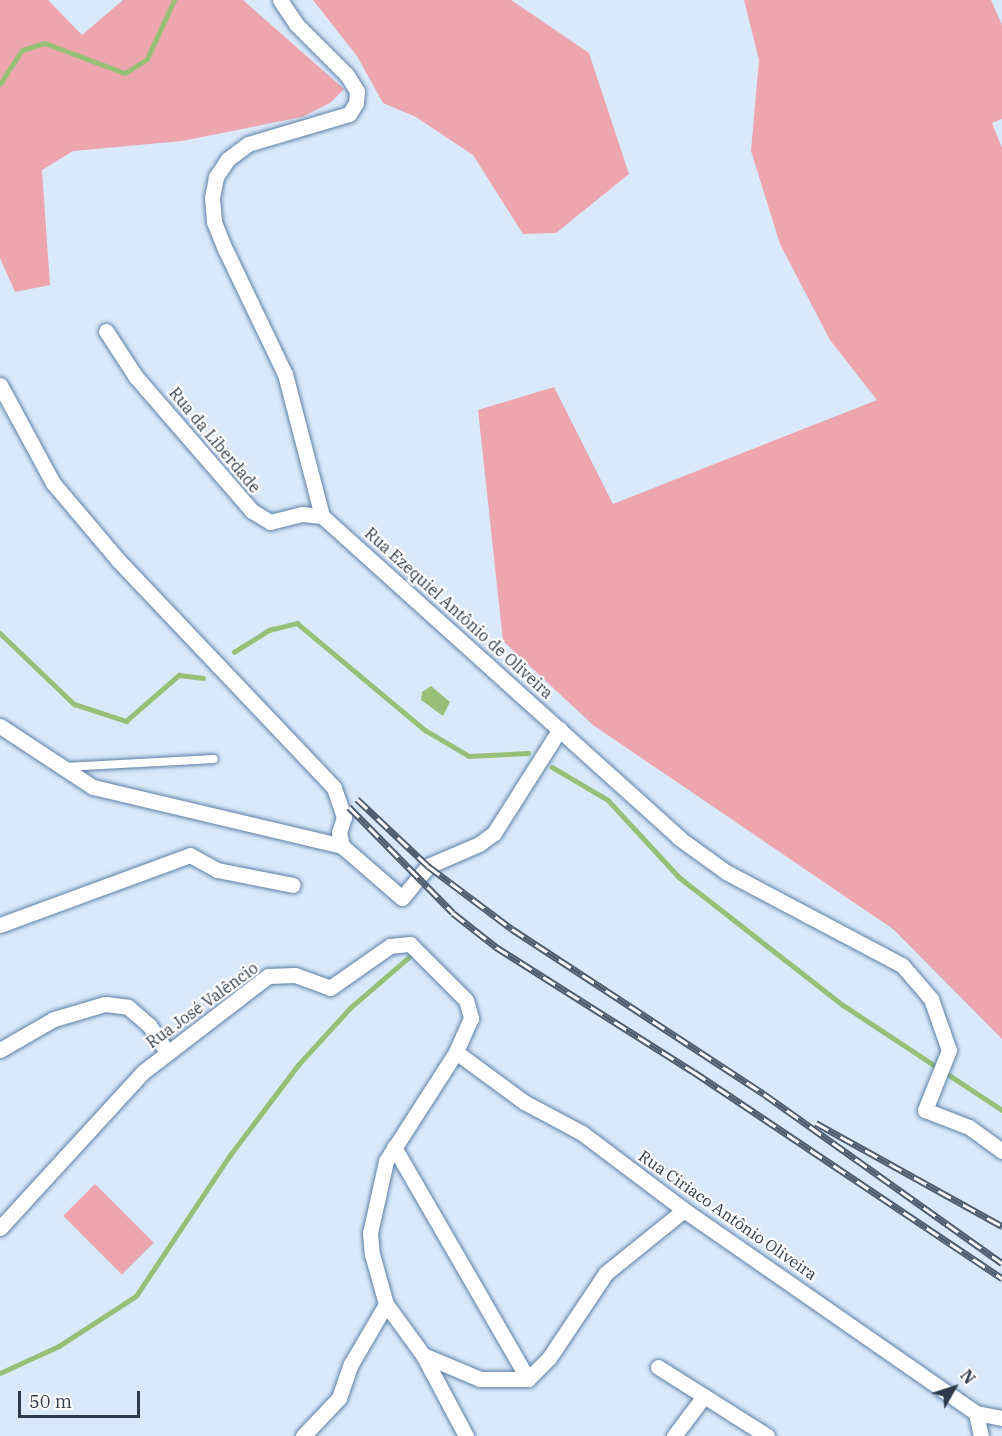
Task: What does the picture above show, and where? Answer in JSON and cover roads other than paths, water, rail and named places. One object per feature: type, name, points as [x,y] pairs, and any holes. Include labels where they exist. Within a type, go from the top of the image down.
[{"type":"street","points":[[280,0],[297,24],[347,75],[357,91],[356,103],[349,114],[248,144],[222,168],[212,198],[222,241],[285,374],[322,516]]},
{"type":"street","name":"Rua da Liberdade","points":[[106,331],[136,376],[252,511],[270,522],[302,514],[322,516]]},
{"type":"street","points":[[0,385],[13,416],[53,483],[118,560],[334,788],[344,817],[339,832],[342,846]]},
{"type":"street","name":"Rua Ezequiel Antônio de Oliveira","points":[[322,516],[679,838],[726,872],[902,965],[940,1015],[949,1050],[926,1101],[925,1110],[969,1127],[1002,1151]]},
{"type":"street","points":[[0,726],[93,787],[342,846],[402,898],[428,866],[479,844],[494,833],[560,729]]},
{"type":"street","points":[[0,925],[190,855],[217,870],[293,885]]},
{"type":"street","name":"Rua José Valêncio","points":[[0,1228],[166,1050],[268,976],[295,975],[330,988],[375,956],[402,942],[410,945],[466,1000],[471,1018],[456,1052]]},
{"type":"street","points":[[0,1050],[54,1019],[105,1004],[134,1011],[166,1050]]},
{"type":"street","points":[[456,1052],[394,1147],[376,1195],[370,1233],[386,1305],[423,1354],[466,1436]]},
{"type":"street","name":"Rua Ciriaco Antônio Oliveira","points":[[456,1052],[524,1102],[582,1133],[684,1210],[976,1413],[1002,1418]]},
{"type":"street","points":[[394,1147],[528,1379]]},
{"type":"street","points":[[423,1354],[480,1379],[528,1379],[549,1358],[606,1273],[684,1210]]},
{"type":"street","points":[[303,1436],[339,1398],[351,1364],[386,1305]]},
{"type":"street","points":[[658,1367],[767,1436]]},
{"type":"street","points":[[674,1436],[704,1396]]},
{"type":"street","points":[[976,1413],[981,1436]]},
{"type":"lane","points":[[64,767],[214,759]]},
{"type":"waterway","points":[[0,84],[22,50],[45,43],[125,73],[147,59],[174,0]]},
{"type":"waterway","points":[[234,652],[269,630],[297,623],[425,730],[469,756],[528,753]]},
{"type":"waterway","points":[[0,633],[74,704],[126,721],[179,675],[203,678]]},
{"type":"waterway","points":[[552,767],[608,800],[679,877],[843,1005],[1002,1110]]},
{"type":"waterway","points":[[0,1373],[59,1346],[136,1296],[230,1155],[298,1065],[350,1008],[409,957]]},
{"type":"railway","points":[[357,799],[428,866],[512,929],[764,1094],[1002,1263]]},
{"type":"railway","points":[[349,807],[453,913],[496,947],[694,1072],[1002,1278]]},
{"type":"railway","points":[[816,1123],[1002,1226]]}]
